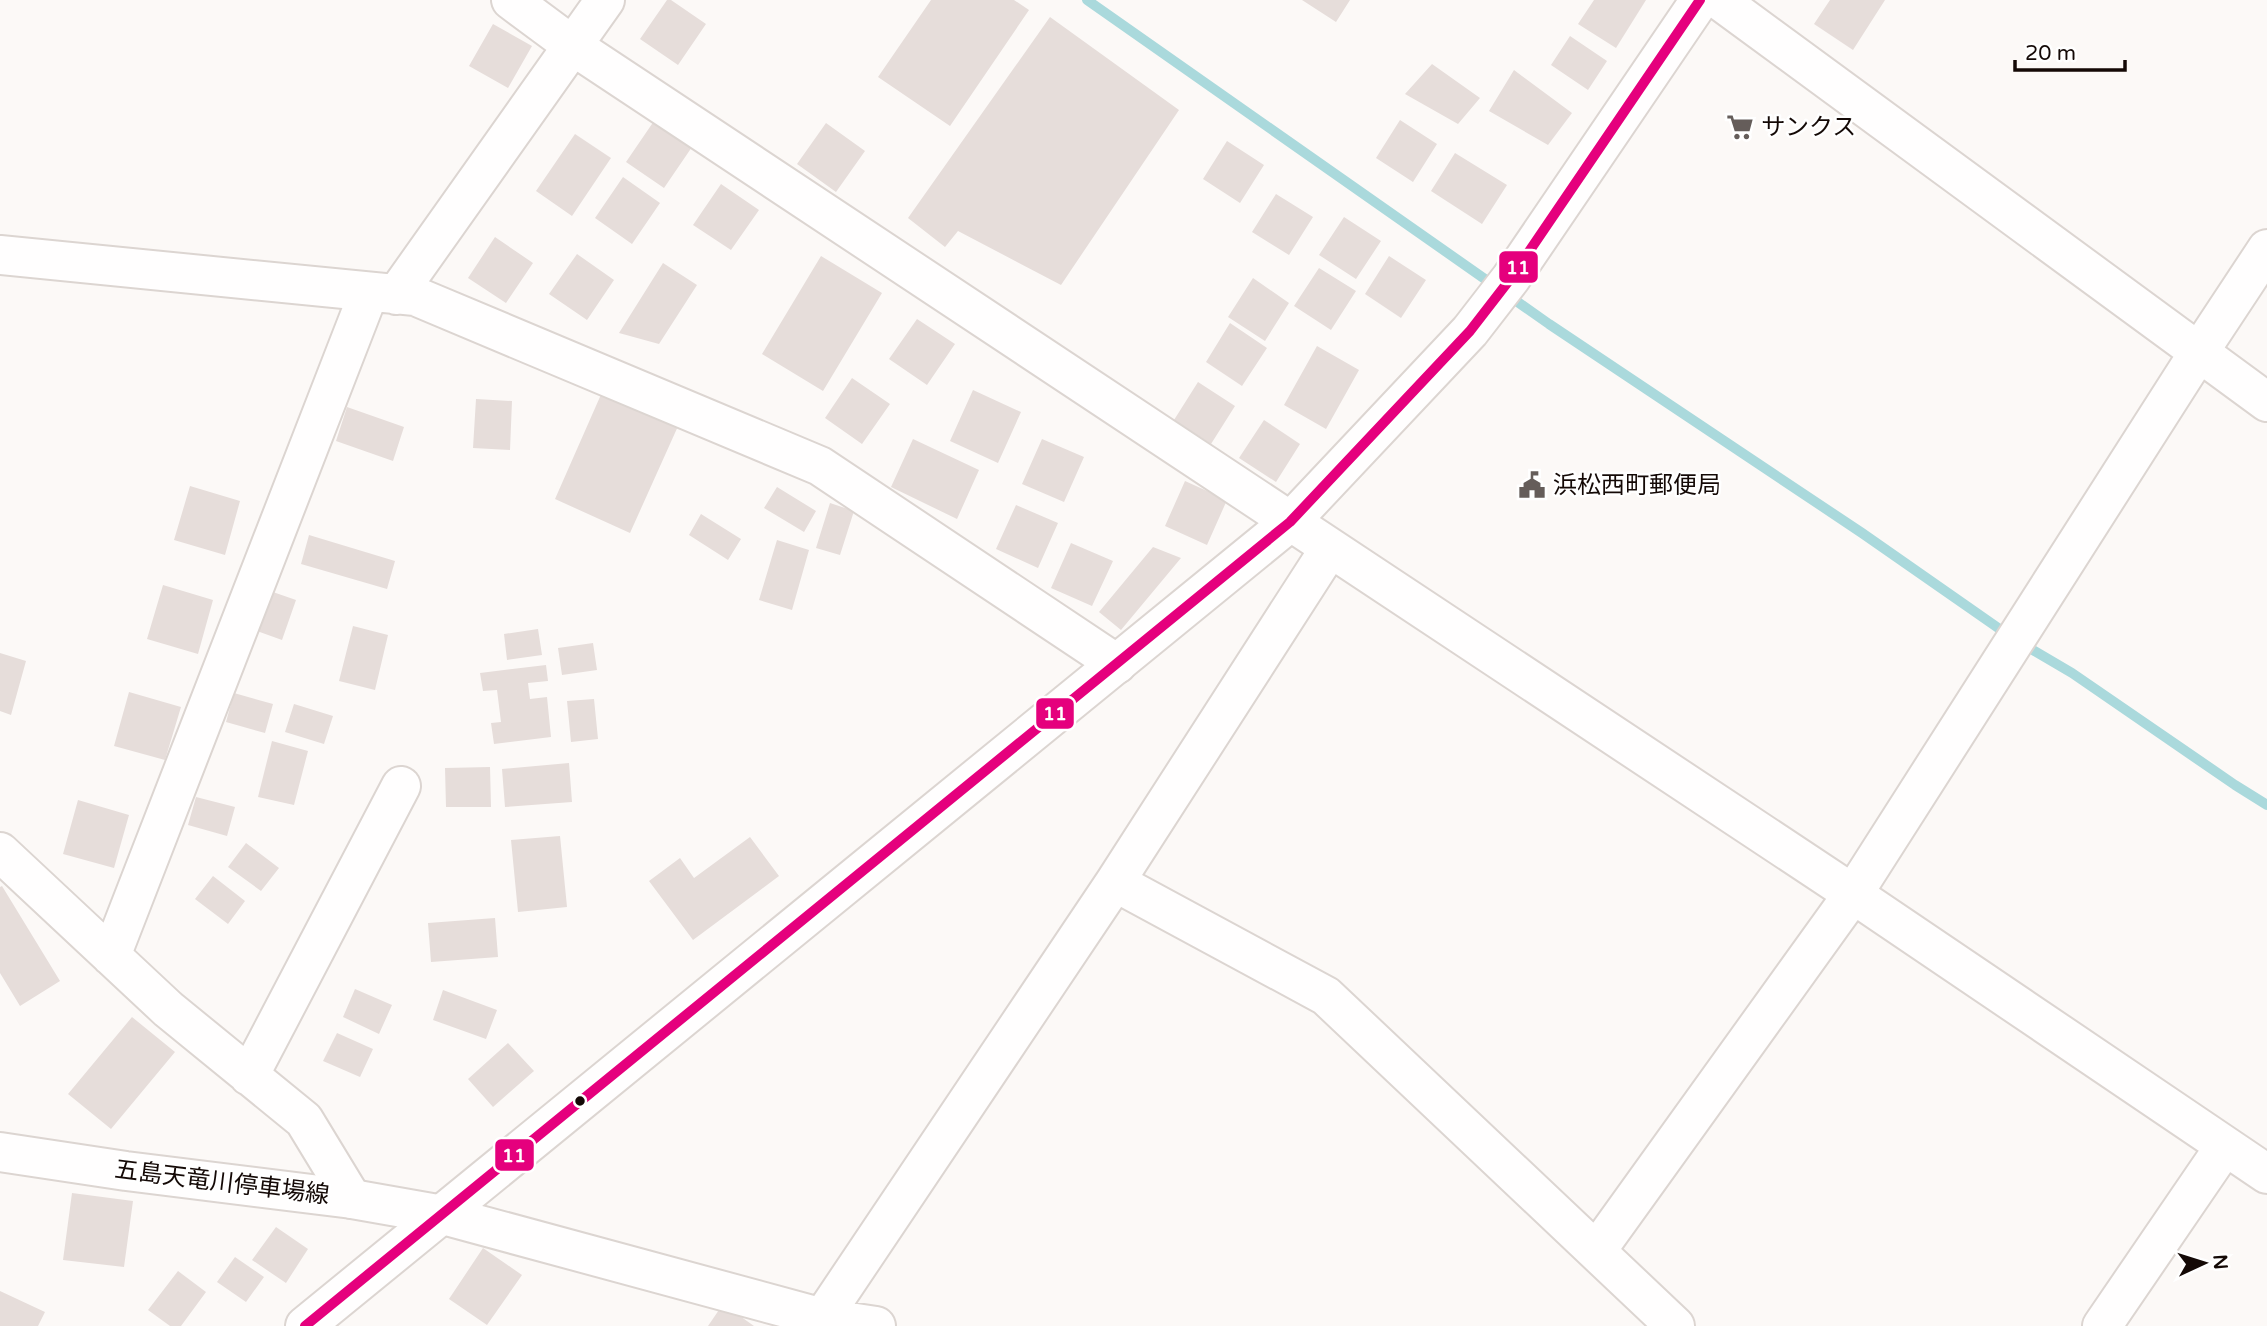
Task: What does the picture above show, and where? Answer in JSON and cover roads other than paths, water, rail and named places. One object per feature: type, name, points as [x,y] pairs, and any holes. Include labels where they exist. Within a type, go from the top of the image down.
[{"type":"main road","points":[[511,0],[573,46],[1853,894],[2267,1174]]},
{"type":"main road","points":[[111,956],[382,293],[606,0]]},
{"type":"main road","points":[[305,1326],[1290,522],[1486,311],[1700,0]]},
{"type":"main road","points":[[1719,0],[2267,402]]},
{"type":"main road","points":[[1597,1250],[1853,894],[2267,249]]},
{"type":"main road","points":[[0,255],[415,296],[820,466],[1117,664]]},
{"type":"main road","points":[[820,1322],[1115,882],[1330,548]]},
{"type":"main road","points":[[248,1076],[401,786]]},
{"type":"main road","points":[[0,852],[167,1010],[304,1120],[352,1199]]},
{"type":"main road","points":[[1115,882],[1326,996],[1675,1326]]},
{"type":"main road","points":[[2102,1326],[2225,1146]]},
{"type":"main road","name":"五島天竜川停車場線","points":[[0,1152],[126,1171],[352,1199],[443,1215],[820,1322],[876,1326]]},
{"type":"waterway","points":[[1087,0],[1549,324],[1862,533],[2014,639],[2072,673],[2267,805]]},
{"type":"place","name":"サンクス","points":[[1740,127]]},
{"type":"place","name":"浜松西町郵便局","points":[[1532,485]]}]
